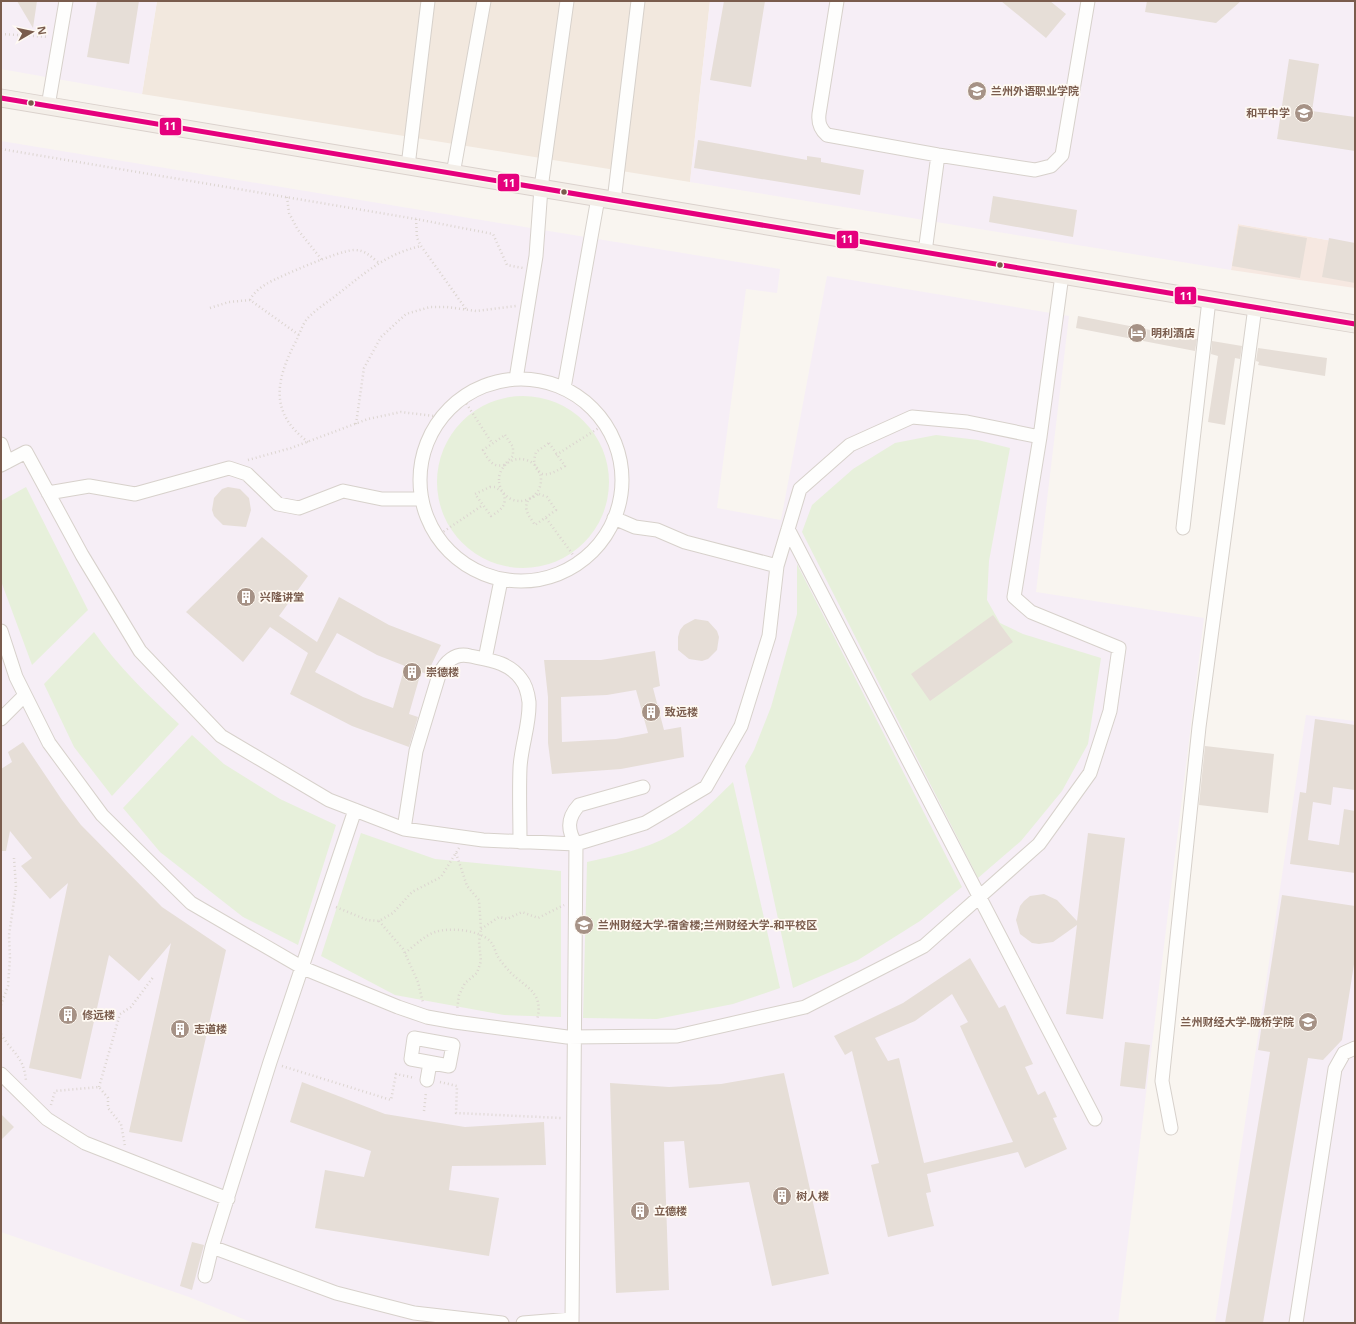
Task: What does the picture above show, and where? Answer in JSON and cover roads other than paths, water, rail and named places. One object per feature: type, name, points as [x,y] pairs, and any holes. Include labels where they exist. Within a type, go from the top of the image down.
[{"type":"main road","points":[[1,98],[1355,324]]},
{"type":"street","points":[[48,106],[66,1]]},
{"type":"street","points":[[408,166],[428,1]]},
{"type":"street","points":[[453,174],[484,1]]},
{"type":"street","points":[[516,379],[534,270],[541,188],[566,1]]},
{"type":"street","points":[[564,388],[606,199],[638,1]]},
{"type":"street","points":[[837,1],[818,114],[820,126],[827,135],[938,155],[1036,170],[1051,166],[1058,161],[1062,155],[1088,1]]},
{"type":"street","points":[[925,252],[938,155]]},
{"type":"street","points":[[1,631],[16,677],[49,743],[102,815],[191,903],[302,968],[398,1007],[432,1018],[573,1037],[677,1036],[805,1007],[924,946],[979,895],[1039,844],[1090,773],[1110,712],[1119,648],[1031,612],[1014,597],[1040,437],[1062,275]]},
{"type":"street","points":[[1183,528],[1209,300]]},
{"type":"street","points":[[1171,1128],[1162,1081],[1199,726],[1254,307]]},
{"type":"street","points":[[516,379],[545,382],[564,388],[584,401],[594,410],[605,424],[616,448],[622,476],[621,490],[614,518],[600,543],[579,563],[560,573],[539,580],[501,580],[482,574],[464,564],[447,550],[437,536],[425,512],[421,498],[420,470],[422,455],[433,428],[462,397],[488,384],[516,379]]},
{"type":"street","points":[[1,444],[4,463],[26,452],[82,555],[140,651],[221,736],[329,800],[404,829],[466,838],[576,844],[645,823],[706,787],[741,726],[769,636],[776,566],[800,490],[850,445],[912,417],[967,422],[1040,437]]},
{"type":"street","points":[[48,493],[90,486],[135,494],[229,468],[247,474],[278,504],[299,508],[343,491],[382,499],[421,498]]},
{"type":"street","points":[[614,518],[635,527],[658,530],[685,542],[776,566]]},
{"type":"street","points":[[788,530],[1095,1119]]},
{"type":"street","points":[[485,659],[501,580]]},
{"type":"street","points":[[404,829],[416,751],[441,670],[449,660],[457,656],[466,655],[505,665],[515,671],[522,680],[527,691],[529,703],[520,768],[520,842]]},
{"type":"street","points":[[1,719],[25,695]]},
{"type":"street","points":[[524,1323],[572,1321],[573,1037],[576,844],[571,837],[569,820],[579,805],[643,787]]},
{"type":"street","points":[[205,1276],[212,1247],[270,1062],[355,810]]},
{"type":"street","points":[[432,1018],[434,1041]]},
{"type":"street","points":[[414,1038],[434,1041],[453,1045],[449,1066],[411,1059],[414,1038]]},
{"type":"street","points":[[1296,1323],[1335,1069],[1344,1053],[1355,1048]]},
{"type":"street","points":[[428,1080],[430,1063]]},
{"type":"street","points":[[1,1074],[47,1119],[85,1143],[228,1199]]},
{"type":"street","points":[[212,1247],[336,1293],[414,1313],[502,1323]]},
{"type":"place","name":"兰州外语职业学院","points":[[977,91]]},
{"type":"place","name":"和平中学","points":[[1304,113]]},
{"type":"place","name":"明利酒店","points":[[1137,333]]},
{"type":"place","name":"兴隆讲堂","points":[[246,597]]},
{"type":"place","name":"崇德楼","points":[[412,672]]},
{"type":"place","name":"致远楼","points":[[651,712]]},
{"type":"place","name":"兰州财经大学-宿舍楼;兰州财经大学-和平校区","points":[[584,925]]},
{"type":"place","name":"修远楼","points":[[68,1015]]},
{"type":"place","name":"兰州财经大学-陇桥学院","points":[[1308,1022]]},
{"type":"place","name":"志道楼","points":[[180,1029]]},
{"type":"place","name":"树人楼","points":[[782,1196]]},
{"type":"place","name":"立德楼","points":[[640,1211]]}]
